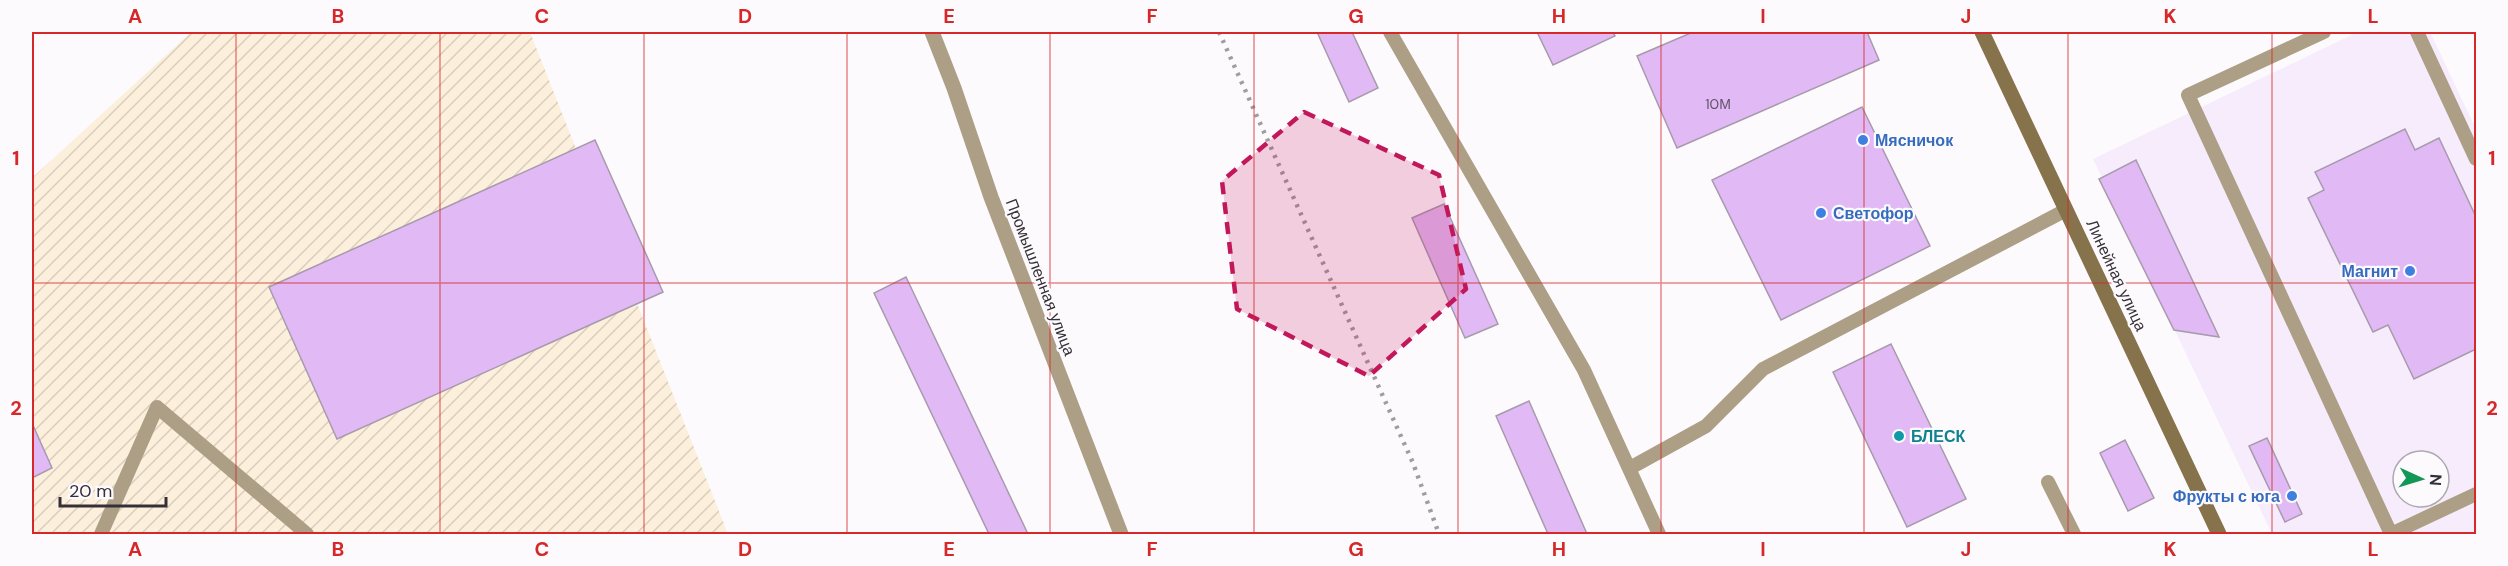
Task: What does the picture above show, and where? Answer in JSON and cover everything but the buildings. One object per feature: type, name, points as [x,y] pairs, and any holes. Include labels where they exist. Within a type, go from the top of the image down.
[{"type":"main road","name":"Линейная улица","points":[[1982,32],[2219,534]]},
{"type":"street","name":"Промышленная улица","points":[[932,32],[954,88],[991,197],[1121,534]]},
{"type":"lane","points":[[1390,32],[1584,370],[1659,534]]},
{"type":"lane","points":[[2324,32],[2188,95],[2391,534],[2476,494]]},
{"type":"lane","points":[[2417,32],[2476,159]]},
{"type":"lane","points":[[1630,468],[1706,426],[1763,369],[2066,210]]},
{"type":"lane","points":[[101,534],[157,407],[307,534]]},
{"type":"lane","points":[[2048,482],[2074,534]]},
{"type":"highlighted area","points":[[1304,112],[1439,175],[1466,289],[1369,376],[1237,309],[1222,181]]},
{"type":"shaded area","points":[[191,32],[530,32],[728,534],[32,534],[32,178]]},
{"type":"shaded area","points":[[2358,32],[2430,32],[2476,129],[2476,534],[2272,534],[2093,159]]},
{"type":"railway","points":[[1219,32],[1413,463],[1439,534]]},
{"type":"place","name":"Мясничок","points":[[1863,140]]},
{"type":"place","name":"Светофор","points":[[1821,213]]},
{"type":"place","name":"Магнит","points":[[2410,271]]},
{"type":"place","name":"БЛЕСК","points":[[1899,436]]},
{"type":"place","name":"Фрукты с юга","points":[[2292,496]]}]
